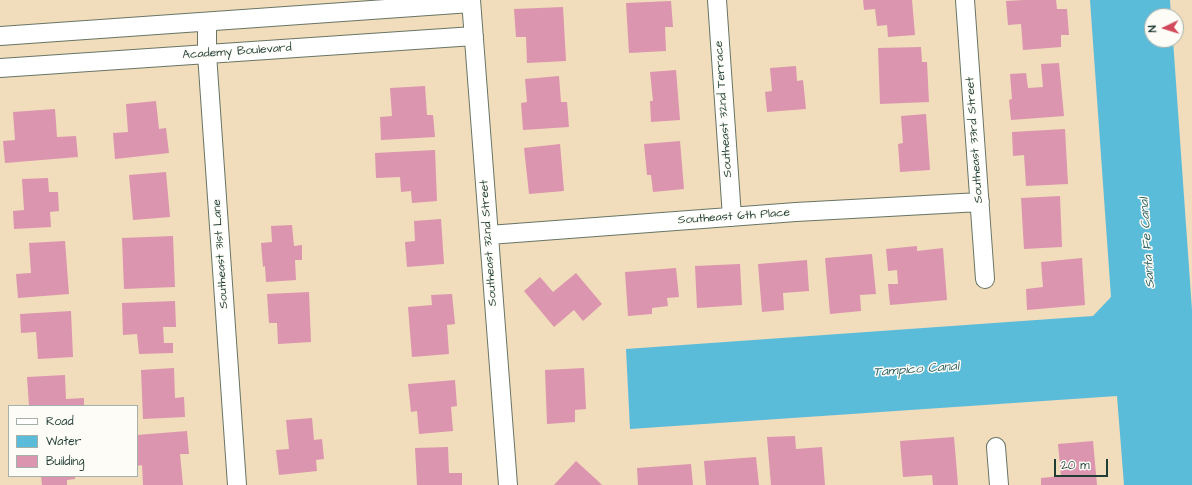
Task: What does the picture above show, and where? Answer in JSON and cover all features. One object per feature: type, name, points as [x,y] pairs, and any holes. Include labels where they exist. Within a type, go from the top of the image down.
[{"type":"street","name":"Southeast 32nd Terrace","points":[[717,0],[732,217]]},
{"type":"street","name":"Southeast 33rd Street","points":[[965,0],[985,279]]},
{"type":"street","points":[[0,36],[471,2]]},
{"type":"street","name":"Southeast 32nd Street","points":[[471,2],[508,485]]},
{"type":"street","name":"Southeast 31st Lane","points":[[207,22],[207,54],[237,485]]},
{"type":"street","name":"Academy Boulevard","points":[[0,68],[474,36]]},
{"type":"street","name":"Southeast 6th Place","points":[[489,235],[732,217],[980,202]]},
{"type":"street","points":[[996,447],[999,485]]},
{"type":"water","points":[[1090,0],[1170,0],[1170,8],[1144,8],[1144,48],[1174,48],[1192,310],[1192,485],[1124,485],[1117,396],[630,429],[626,349],[1093,316],[1111,297]]},
{"type":"building","points":[[863,0],[912,0],[915,35],[888,37],[887,25],[877,26],[875,9],[864,10]]},
{"type":"building","points":[[1056,0],[1057,9],[1067,9],[1069,35],[1061,35],[1061,47],[1023,50],[1021,24],[1008,25],[1006,1]]},
{"type":"building","points":[[671,1],[673,27],[665,27],[666,51],[629,53],[626,3]]},
{"type":"building","points":[[563,7],[566,61],[527,63],[526,37],[516,37],[514,9]]},
{"type":"building","points":[[921,47],[922,62],[927,62],[929,102],[880,104],[878,48]]},
{"type":"building","points":[[1059,63],[1064,116],[1011,120],[1009,100],[1012,99],[1010,74],[1026,73],[1028,88],[1043,87],[1041,64]]},
{"type":"building","points":[[796,66],[797,81],[803,80],[806,109],[767,112],[765,92],[772,91],[770,68]]},
{"type":"building","points":[[676,70],[680,120],[651,122],[650,101],[653,101],[650,72]]},
{"type":"building","points":[[559,76],[561,102],[567,102],[569,127],[523,130],[521,103],[527,102],[525,79]]},
{"type":"building","points":[[425,86],[427,115],[433,115],[435,137],[381,140],[380,117],[392,116],[390,88]]},
{"type":"building","points":[[156,101],[159,129],[166,128],[169,153],[115,159],[113,133],[128,132],[126,104]]},
{"type":"building","points":[[55,109],[57,137],[76,136],[78,157],[5,163],[3,141],[15,140],[13,112]]},
{"type":"building","points":[[926,114],[930,170],[900,172],[898,144],[903,143],[901,116]]},
{"type":"building","points":[[1065,129],[1068,184],[1026,186],[1024,155],[1013,156],[1012,132]]},
{"type":"building","points":[[680,141],[684,189],[653,192],[651,175],[647,175],[644,144]]},
{"type":"building","points":[[560,144],[564,191],[529,194],[524,148]]},
{"type":"building","points":[[435,150],[437,201],[412,203],[411,191],[401,192],[400,177],[376,178],[375,153]]},
{"type":"building","points":[[166,172],[170,217],[133,220],[129,175]]},
{"type":"building","points":[[48,178],[49,192],[58,192],[59,211],[50,212],[51,227],[14,229],[13,211],[24,210],[22,179]]},
{"type":"building","points":[[1060,196],[1062,247],[1024,249],[1021,198]]},
{"type":"building","points":[[441,219],[444,264],[407,267],[405,242],[415,241],[414,221]]},
{"type":"building","points":[[292,225],[294,246],[302,245],[302,260],[295,260],[296,280],[266,282],[261,243],[272,242],[271,226]]},
{"type":"building","points":[[173,236],[175,287],[124,289],[122,238]]},
{"type":"building","points":[[65,241],[69,294],[18,298],[16,274],[31,273],[29,243]]},
{"type":"building","points":[[917,246],[917,251],[943,248],[947,300],[890,305],[888,284],[898,284],[897,270],[888,271],[886,249]]},
{"type":"building","points":[[872,254],[876,294],[860,295],[861,311],[830,314],[825,258]]},
{"type":"building","points":[[1082,258],[1085,305],[1027,310],[1026,289],[1043,287],[1041,262]]},
{"type":"building","points":[[807,260],[809,291],[783,293],[784,310],[762,312],[758,264]]},
{"type":"building","points":[[740,264],[742,305],[697,308],[695,266]]},
{"type":"building","points":[[676,268],[679,297],[667,298],[668,306],[652,308],[652,314],[628,316],[625,272]]},
{"type":"building","points":[[576,273],[602,304],[583,321],[574,310],[554,327],[524,291],[540,277],[553,292]]},
{"type":"building","points":[[309,292],[311,342],[278,344],[277,323],[269,323],[267,294]]},
{"type":"building","points":[[452,294],[455,324],[447,325],[449,354],[412,357],[408,307],[432,305],[431,295]]},
{"type":"building","points":[[175,301],[176,327],[163,327],[164,343],[173,343],[173,353],[139,354],[137,334],[123,335],[122,303]]},
{"type":"building","points":[[71,311],[73,357],[38,359],[36,332],[21,333],[20,314]]},
{"type":"building","points":[[174,368],[175,398],[184,397],[185,417],[143,419],[141,370]]},
{"type":"building","points":[[584,368],[586,409],[575,410],[575,422],[547,424],[545,370]]},
{"type":"building","points":[[65,375],[66,399],[84,398],[84,405],[29,405],[27,377]]},
{"type":"building","points":[[455,380],[457,406],[451,407],[453,431],[419,434],[417,411],[411,412],[408,384]]},
{"type":"building","points":[[312,418],[314,440],[322,439],[324,459],[316,460],[317,471],[279,475],[276,450],[289,449],[286,420]]},
{"type":"building","points":[[187,431],[189,454],[180,454],[183,485],[143,485],[142,465],[138,466],[138,435]]},
{"type":"building","points":[[795,436],[796,449],[822,447],[825,485],[771,485],[767,437]]},
{"type":"building","points":[[954,437],[958,485],[933,485],[932,475],[903,477],[900,441]]},
{"type":"building","points":[[1093,441],[1097,485],[1041,485],[1041,478],[1061,476],[1058,444]]},
{"type":"building","points":[[448,447],[449,473],[462,473],[462,485],[417,485],[415,448]]},
{"type":"building","points":[[756,457],[759,485],[706,485],[704,461]]},
{"type":"building","points":[[576,461],[598,481],[602,485],[554,485]]},
{"type":"building","points":[[691,464],[693,485],[638,485],[637,468]]},
{"type":"building","points":[[41,477],[75,477],[75,479],[67,480],[67,485],[42,485]]},
{"type":"water label","name":"Santa Fe Canal","points":[[1148,243]]},
{"type":"water label","name":"Tampico Canal","points":[[916,370]]}]
